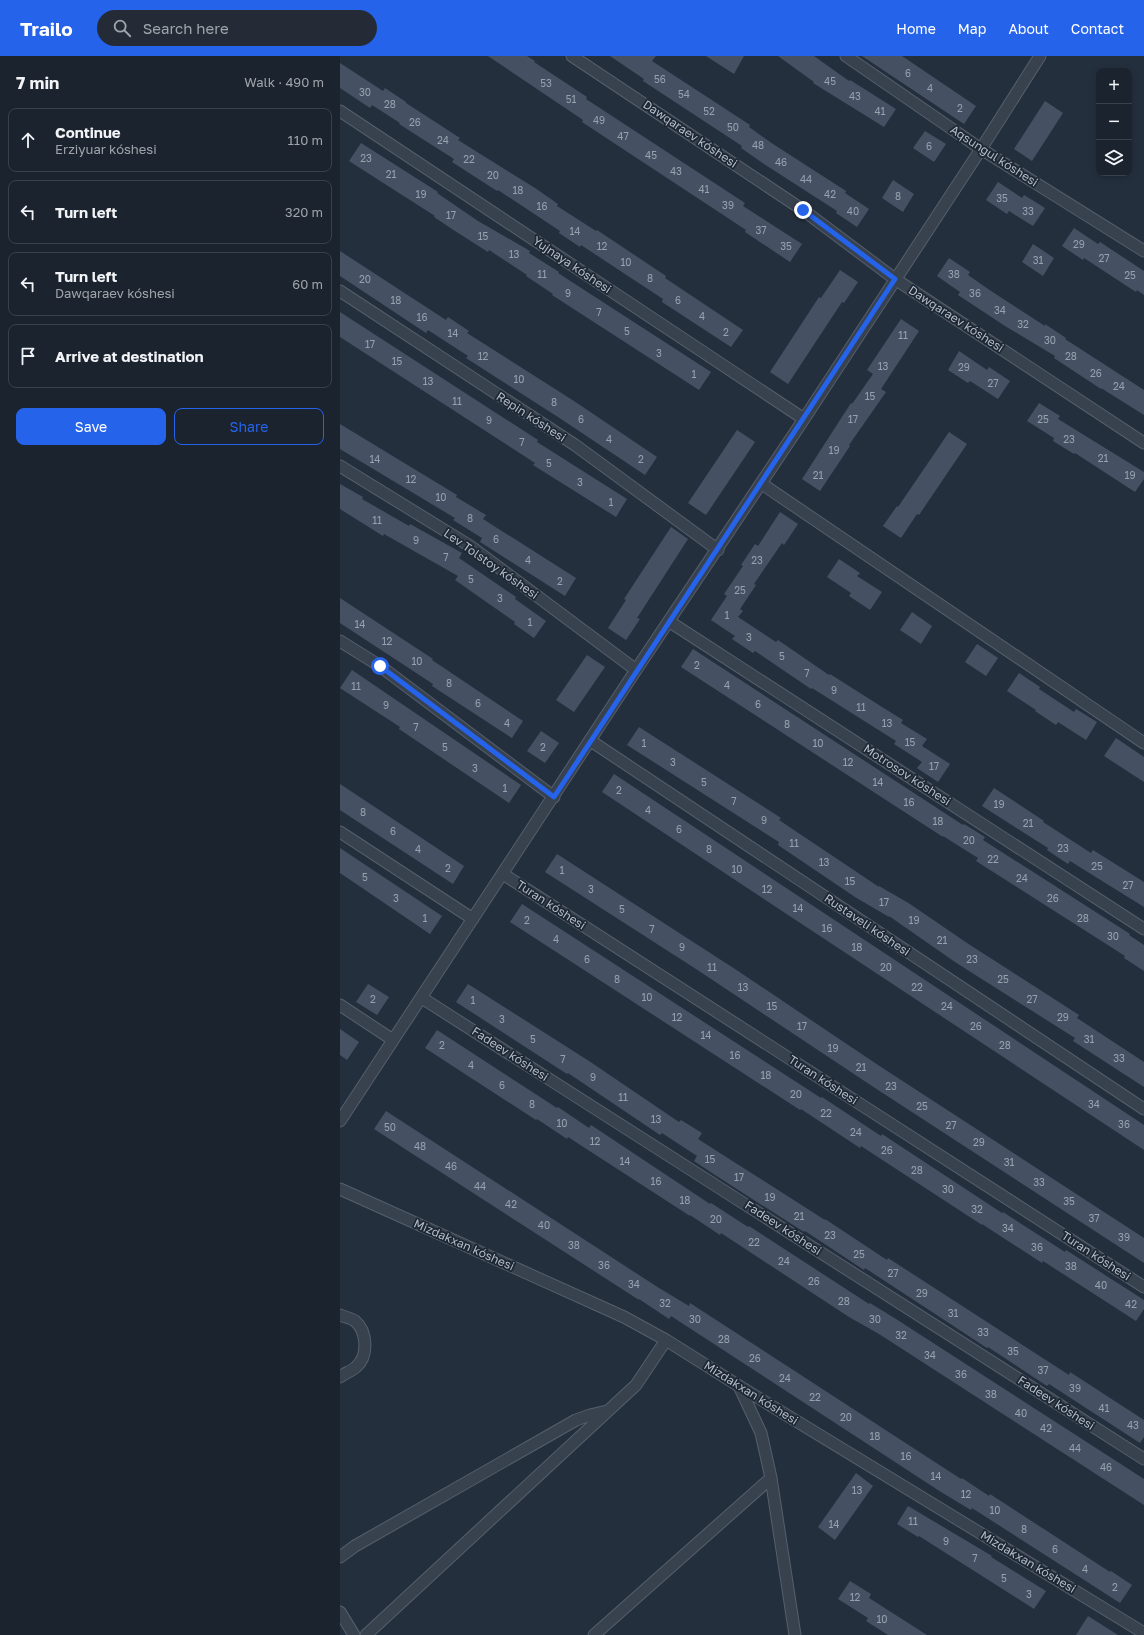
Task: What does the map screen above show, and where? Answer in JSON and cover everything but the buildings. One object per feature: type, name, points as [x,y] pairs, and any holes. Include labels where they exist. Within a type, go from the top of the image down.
[{"type":"street","name":"Dawqaraev kóshesi","points":[[572,56],[803,210],[895,279],[1144,443]]},
{"type":"street","name":"Aqsungul kóshesi","points":[[846,56],[981,149],[1144,251]]},
{"type":"street","points":[[340,1121],[591,741],[636,670],[670,622],[762,484],[1040,56]]},
{"type":"street","name":"Yujnaya kóshesi","points":[[340,111],[804,419]]},
{"type":"street","name":"Repin kóshesi","points":[[340,291],[575,445],[718,550]]},
{"type":"street","name":"Lev Tolstoy kóshesi","points":[[340,466],[470,546],[636,670]]},
{"type":"street","points":[[762,484],[1144,743]]},
{"type":"street","name":"Motrosov kóshesi","points":[[670,622],[1144,929]]},
{"type":"street","points":[[340,641],[380,666],[554,797]]},
{"type":"street","name":"Rustaveli kóshesi","points":[[591,741],[1144,1109]]},
{"type":"street","points":[[340,832],[473,919]]},
{"type":"street","name":"Turan kóshesi","points":[[503,874],[1144,1287]]},
{"type":"street","name":"Fadeev kóshesi","points":[[422,998],[1144,1459]]},
{"type":"street","points":[[340,1005],[393,1040]]},
{"type":"street","name":"Mizdakxan kóshesi","points":[[340,1189],[624,1317],[666,1340],[1142,1632]]},
{"type":"street","points":[[340,1315],[354,1321],[363,1333],[365,1346],[363,1356],[357,1366],[340,1376]]},
{"type":"street","points":[[366,1635],[636,1385],[666,1340]]},
{"type":"street","points":[[739,1386],[760,1433],[771,1478],[795,1635]]},
{"type":"street","points":[[340,1557],[355,1546],[576,1420],[608,1411]]},
{"type":"street","points":[[594,1635],[771,1478]]},
{"type":"street","points":[[340,1612],[354,1635]]},
{"type":"route","points":[[380,666],[554,797],[636,670],[670,622],[895,279],[803,210]]}]
